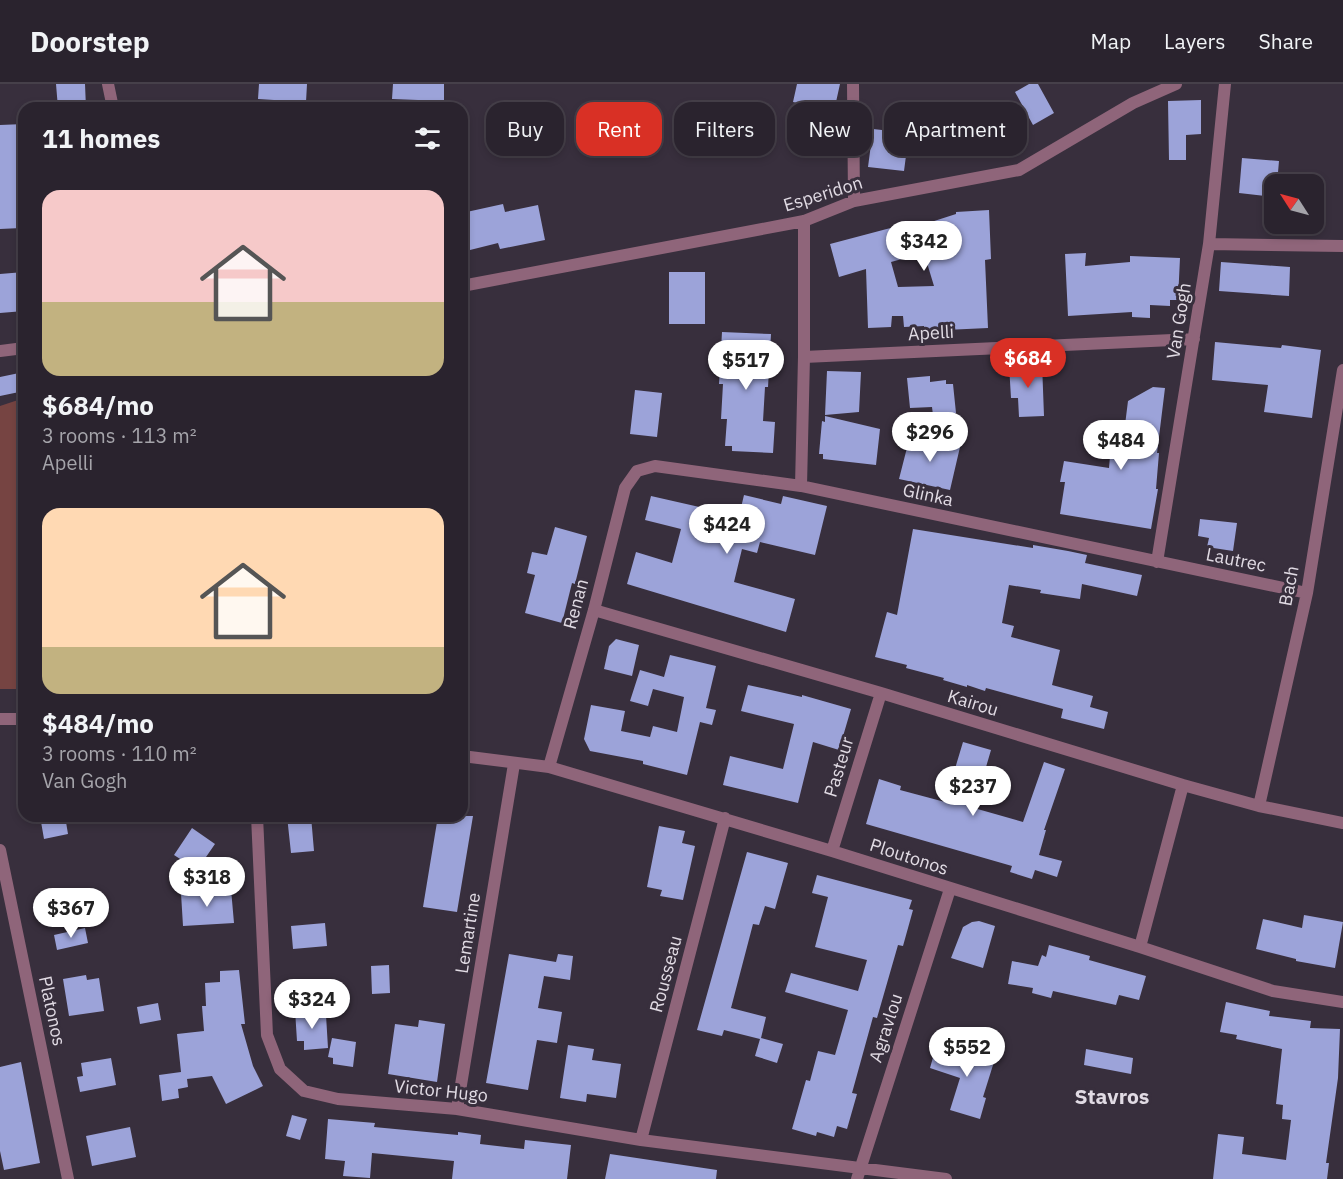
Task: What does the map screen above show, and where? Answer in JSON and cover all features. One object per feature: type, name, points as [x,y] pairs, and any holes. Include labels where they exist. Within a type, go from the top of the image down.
[{"type":"street","points":[[108,84],[112,102]]},
{"type":"street","points":[[853,84],[854,201]]},
{"type":"street","name":"Esperidon","points":[[468,285],[804,221],[854,201],[1019,170],[1133,103],[1176,84]]},
{"type":"street","name":"Van Gogh","points":[[1157,562],[1209,244],[1225,84]]},
{"type":"street","points":[[801,486],[804,221]]},
{"type":"street","points":[[1209,244],[1343,246]]},
{"type":"street","name":"Apelli","points":[[804,357],[1194,339]]},
{"type":"street","points":[[0,351],[18,349]]},
{"type":"street","name":"Bach","points":[[1259,806],[1307,593],[1343,370]]},
{"type":"street","name":"Glinka","points":[[655,466],[801,486],[1157,562]]},
{"type":"street","name":"Renan","points":[[549,767],[594,610],[625,488],[636,471],[655,466]]},
{"type":"street","name":"Lautrec","points":[[1157,562],[1307,593]]},
{"type":"street","name":"Kairou","points":[[594,610],[881,693],[1183,785],[1259,806],[1343,823]]},
{"type":"street","name":"Pasteur","points":[[832,850],[881,693]]},
{"type":"street","points":[[0,718],[18,719]]},
{"type":"street","name":"Ploutonos","points":[[468,757],[549,767],[832,850],[1140,947],[1273,992],[1343,1002]]},
{"type":"street","name":"Lemartine","points":[[457,1109],[514,764]]},
{"type":"street","points":[[1140,947],[1183,785]]},
{"type":"street","name":"Rousseau","points":[[641,1140],[725,818]]},
{"type":"street","name":"Victor Hugo","points":[[257,822],[267,1035],[280,1069],[304,1091],[338,1099],[457,1109],[858,1174],[946,1179]]},
{"type":"street","name":"Platonos","points":[[0,850],[68,1179]]},
{"type":"street","name":"Agravlou","points":[[858,1174],[950,889]]},
{"type":"shaded area","points":[[18,400],[18,689],[0,689],[0,406]]},
{"type":"building","points":[[56,84],[85,84],[86,102],[58,102]]},
{"type":"building","points":[[259,84],[307,84],[306,102],[258,99]]},
{"type":"building","points":[[393,84],[444,84],[444,101],[392,99]]},
{"type":"building","points":[[797,84],[840,84],[836,102],[793,102]]},
{"type":"building","points":[[1029,84],[1038,84],[1054,113],[1033,125],[1027,114],[1027,102],[1020,102],[1015,92]]},
{"type":"building","points":[[1201,100],[1201,134],[1186,135],[1186,160],[1169,160],[1168,101]]},
{"type":"building","points":[[18,124],[18,228],[0,229],[0,125]]},
{"type":"building","points":[[873,129],[884,130],[884,156],[906,156],[904,171],[868,167],[869,156],[872,156]]},
{"type":"building","points":[[1242,158],[1279,161],[1278,174],[1264,174],[1264,196],[1239,193]]},
{"type":"building","points":[[503,204],[505,212],[538,205],[545,240],[500,249],[498,243],[468,250],[468,212]]},
{"type":"building","points":[[989,210],[991,259],[985,260],[988,328],[924,331],[924,326],[904,327],[903,316],[892,316],[891,327],[868,328],[866,269],[839,277],[830,244],[898,226],[900,232],[956,214],[956,212]],"holes":[[[924,253],[934,286],[898,287],[891,262]]]},
{"type":"building","points":[[1086,253],[1085,266],[1130,262],[1130,256],[1180,258],[1178,300],[1170,300],[1170,306],[1150,305],[1150,318],[1132,317],[1132,312],[1068,316],[1065,254]]},
{"type":"building","points":[[1221,262],[1290,267],[1289,296],[1219,291]]},
{"type":"building","points":[[18,272],[18,312],[0,313],[0,274]]},
{"type":"building","points":[[669,272],[705,272],[705,324],[669,324]]},
{"type":"building","points":[[722,332],[771,334],[768,387],[765,387],[763,421],[775,422],[773,453],[732,451],[732,446],[725,446],[727,419],[721,419],[723,384],[719,384]]},
{"type":"building","points":[[1215,342],[1281,348],[1282,345],[1321,350],[1312,418],[1264,412],[1268,385],[1212,380]]},
{"type":"building","points":[[1042,363],[1044,416],[1019,417],[1018,398],[1011,398],[1009,365]]},
{"type":"building","points":[[827,371],[861,372],[859,412],[825,415]]},
{"type":"building","points":[[18,373],[18,392],[0,396],[0,377]]},
{"type":"building","points":[[930,376],[930,382],[946,380],[946,384],[953,384],[956,413],[933,415],[932,407],[910,408],[907,378]]},
{"type":"building","points":[[1153,387],[1165,388],[1157,453],[1159,453],[1156,489],[1158,489],[1151,529],[1060,514],[1065,482],[1060,482],[1064,461],[1109,468],[1112,432],[1117,432],[1118,424],[1125,425],[1128,401]]},
{"type":"building","points":[[635,390],[662,393],[657,437],[630,434]]},
{"type":"building","points":[[825,416],[880,429],[876,465],[823,459],[823,454],[819,454],[822,421],[825,422]]},
{"type":"building","points":[[910,436],[960,447],[950,490],[899,479]]},
{"type":"building","points":[[744,495],[781,504],[783,496],[827,506],[815,555],[760,542],[757,553],[742,549],[734,582],[795,599],[786,632],[627,584],[636,552],[672,563],[681,529],[645,520],[651,496],[739,516]]},
{"type":"building","points":[[1200,519],[1237,523],[1233,551],[1207,547],[1209,538],[1198,536]]},
{"type":"building","points":[[555,527],[587,536],[562,623],[525,613],[535,575],[527,573],[532,552],[547,555]]},
{"type":"building","points":[[913,529],[1033,548],[1033,545],[1068,551],[1087,555],[1085,563],[1142,575],[1137,596],[1082,584],[1080,599],[1040,593],[1041,590],[1009,585],[1002,623],[1014,626],[1011,637],[1060,650],[1052,685],[1093,696],[1090,707],[1108,712],[1104,729],[1061,718],[1063,709],[986,688],[985,691],[967,685],[967,687],[906,668],[907,665],[875,657],[887,612],[897,615]]},
{"type":"building","points":[[616,639],[639,645],[632,676],[604,669],[609,646]]},
{"type":"building","points":[[670,655],[716,666],[706,708],[716,710],[712,725],[700,722],[687,775],[643,764],[643,761],[590,751],[584,739],[591,705],[625,711],[621,731],[650,737],[653,726],[677,732],[684,697],[653,689],[648,706],[630,701],[640,670],[664,677]]},
{"type":"building","points":[[748,685],[802,697],[802,695],[851,709],[839,750],[813,742],[798,803],[723,785],[730,756],[783,769],[794,724],[741,711]]},
{"type":"building","points":[[963,742],[991,750],[974,808],[1023,822],[1044,762],[1065,769],[1044,830],[1046,830],[1039,855],[1062,861],[1057,877],[1035,870],[1032,879],[1010,872],[1012,866],[866,824],[879,779],[901,786],[900,790],[945,802]]},
{"type":"building","points":[[468,816],[473,816],[457,912],[423,907],[437,822],[468,822]]},
{"type":"building","points":[[41,822],[66,822],[68,834],[44,839]]},
{"type":"building","points":[[288,822],[312,822],[314,851],[291,853]]},
{"type":"building","points":[[659,826],[685,831],[682,843],[695,846],[683,900],[660,896],[662,890],[647,887]]},
{"type":"building","points":[[192,828],[215,844],[197,870],[174,855]]},
{"type":"building","points":[[747,852],[788,863],[775,909],[765,906],[759,925],[753,924],[731,1008],[766,1017],[761,1038],[783,1044],[777,1063],[755,1056],[760,1039],[724,1030],[722,1036],[697,1030]]},
{"type":"building","points":[[817,875],[912,900],[909,909],[913,910],[903,946],[898,945],[877,1018],[873,1017],[852,1093],[857,1094],[847,1129],[837,1126],[834,1137],[817,1132],[816,1136],[792,1129],[806,1080],[810,1081],[818,1051],[835,1055],[848,1010],[785,992],[791,973],[858,991],[867,960],[815,947],[828,897],[812,893]]},
{"type":"building","points":[[231,889],[234,923],[183,926],[181,893]]},
{"type":"building","points":[[1304,915],[1343,922],[1335,968],[1296,961],[1296,959],[1256,949],[1263,919],[1302,928]]},
{"type":"building","points":[[979,921],[995,926],[983,968],[951,958],[963,927]]},
{"type":"building","points":[[325,923],[327,946],[293,949],[291,926]]},
{"type":"building","points":[[85,928],[88,943],[57,950],[54,935]]},
{"type":"building","points":[[1049,945],[1090,956],[1089,960],[1146,976],[1139,1000],[1119,995],[1116,1005],[1053,991],[1051,998],[1032,993],[1033,988],[1008,984],[1012,961],[1038,966],[1042,955],[1046,957]]},
{"type":"building","points":[[509,954],[556,962],[558,954],[573,956],[570,980],[544,976],[538,1008],[562,1012],[557,1043],[537,1040],[528,1090],[486,1083]]},
{"type":"building","points":[[389,965],[390,993],[372,994],[371,966]]},
{"type":"building","points":[[239,970],[245,1024],[241,1024],[253,1066],[263,1086],[226,1104],[212,1076],[187,1079],[188,1087],[178,1089],[179,1098],[162,1101],[159,1075],[181,1072],[177,1034],[204,1031],[202,1006],[206,1006],[205,983],[220,982],[220,971]]},
{"type":"building","points":[[86,975],[87,980],[99,978],[104,1011],[69,1016],[63,979]]},
{"type":"building","points":[[1226,1002],[1270,1011],[1269,1016],[1311,1021],[1310,1028],[1340,1029],[1338,1078],[1326,1163],[1329,1163],[1327,1179],[1213,1179],[1218,1134],[1244,1137],[1242,1154],[1286,1160],[1291,1120],[1282,1119],[1283,1105],[1276,1104],[1282,1049],[1236,1039],[1237,1035],[1220,1032]]},
{"type":"building","points":[[158,1003],[161,1020],[140,1024],[137,1007]]},
{"type":"building","points":[[295,1010],[326,1015],[328,1048],[304,1050],[304,1041],[297,1041]]},
{"type":"building","points":[[419,1020],[445,1024],[437,1082],[388,1074],[395,1024],[418,1027]]},
{"type":"building","points":[[332,1038],[356,1042],[353,1067],[333,1064],[333,1058],[328,1057]]},
{"type":"building","points":[[568,1045],[594,1049],[592,1060],[621,1064],[616,1098],[587,1094],[586,1102],[560,1098]]},
{"type":"building","points":[[983,1045],[998,1049],[983,1097],[986,1098],[980,1119],[950,1110],[960,1078],[930,1068],[936,1047],[978,1060]]},
{"type":"building","points":[[1086,1049],[1133,1058],[1131,1074],[1084,1065]]},
{"type":"building","points":[[111,1058],[116,1085],[80,1092],[77,1077],[83,1076],[81,1063]]},
{"type":"building","points":[[21,1062],[40,1163],[4,1170],[0,1151],[0,1067]]},
{"type":"building","points":[[292,1115],[307,1119],[300,1140],[286,1136]]},
{"type":"building","points":[[328,1119],[375,1123],[374,1127],[481,1135],[480,1144],[524,1149],[525,1140],[571,1145],[567,1179],[452,1179],[454,1161],[372,1153],[370,1178],[343,1176],[345,1161],[325,1159]]},
{"type":"building","points":[[130,1127],[136,1157],[92,1166],[86,1136]]},
{"type":"building","points":[[610,1154],[717,1170],[716,1179],[605,1179]]},
{"type":"district","name":"Stavros","points":[[1112,1097]]}]
